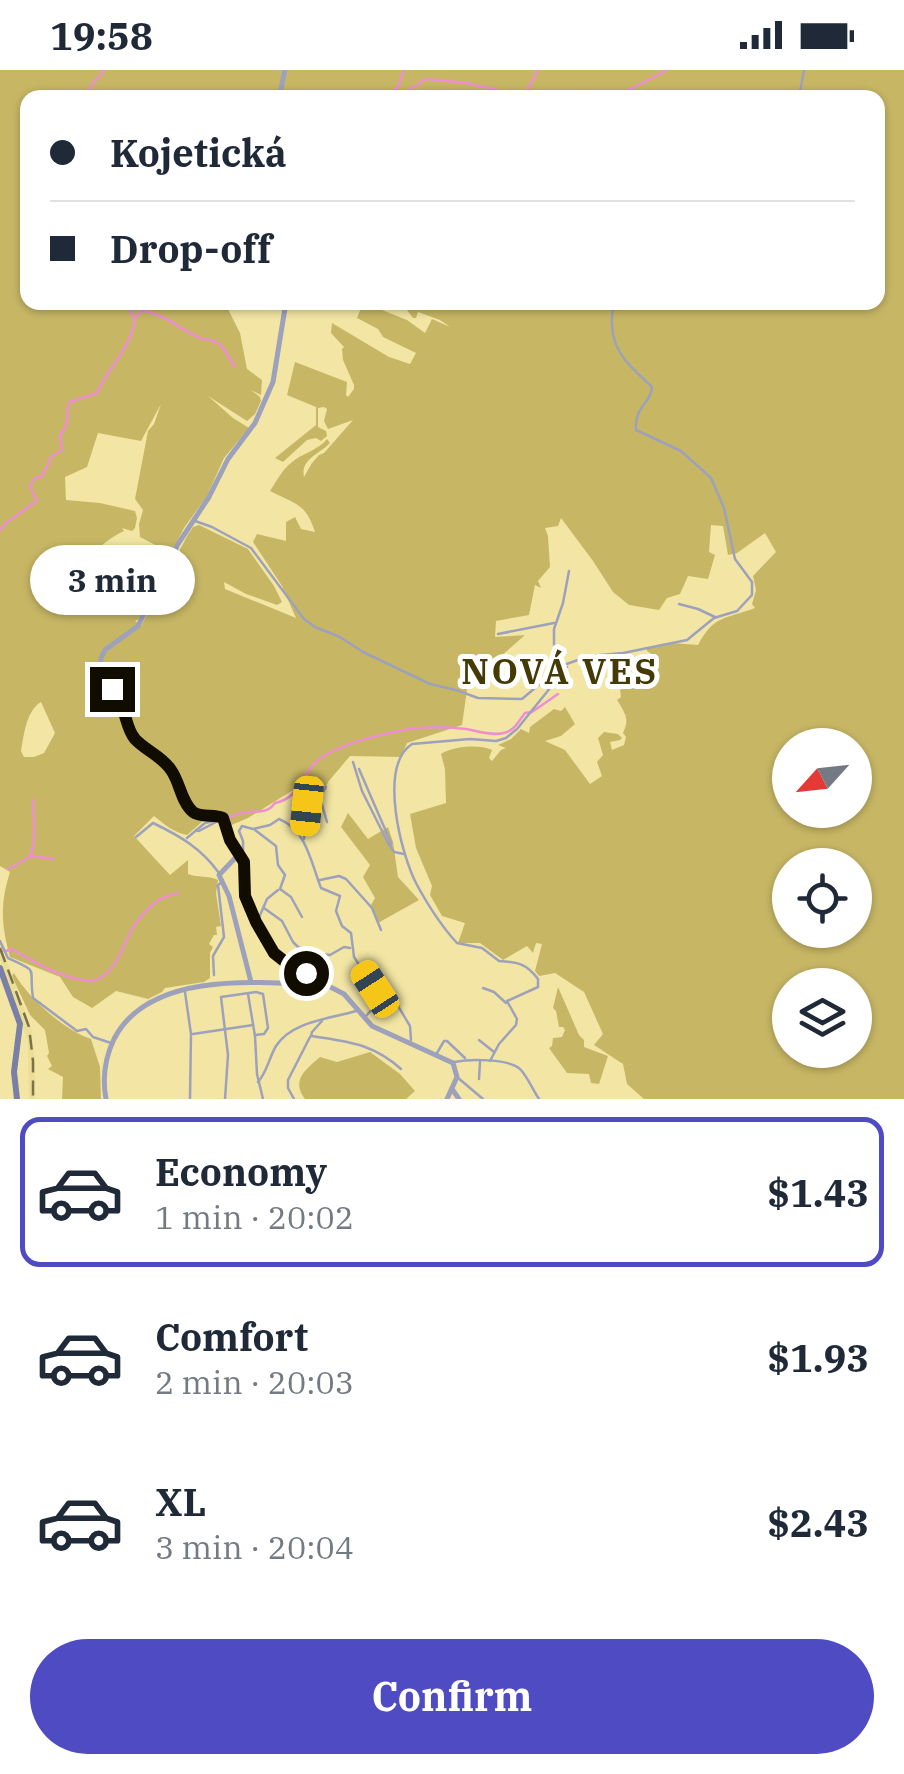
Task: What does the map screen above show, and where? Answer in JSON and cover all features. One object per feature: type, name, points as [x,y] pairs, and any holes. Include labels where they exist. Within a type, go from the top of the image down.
[{"type":"main road","points":[[0,968],[20,1024],[14,1076],[17,1099]]},
{"type":"street","points":[[220,818],[193,812],[170,768],[134,738],[100,664],[105,650],[135,630],[178,544],[209,498],[228,459],[252,430],[273,382],[285,310]]},
{"type":"street","points":[[194,520],[252,548],[314,627],[340,637],[417,680],[478,698],[522,698],[561,666],[589,656],[624,654],[680,642],[697,634],[715,617],[744,605],[752,594],[752,582],[735,559],[716,486],[690,457],[636,430],[637,414],[652,386],[619,354],[613,310]]},
{"type":"street","points":[[561,666],[554,644],[569,571]]},
{"type":"street","points":[[679,604],[715,617]]},
{"type":"street","points":[[498,634],[556,622]]},
{"type":"street","points":[[507,1004],[509,998],[534,990],[539,983],[536,975],[514,960],[499,962],[482,948],[457,944],[416,884],[397,820],[394,776],[406,748],[421,742],[506,738],[570,664]]},
{"type":"street","points":[[353,762],[362,791],[390,846],[398,854],[406,854]]},
{"type":"street","points":[[359,769],[390,846]]},
{"type":"street","points":[[304,840],[308,802],[319,799],[326,786]]},
{"type":"street","points":[[319,799],[327,822]]},
{"type":"street","points":[[186,839],[195,829],[220,818]]},
{"type":"street","points":[[220,818],[244,862],[245,896],[256,922],[282,960],[344,994],[372,1026],[436,1055],[454,1063],[465,1060],[516,1065],[539,1099]]},
{"type":"street","points":[[254,829],[282,819],[304,840],[324,891],[340,896],[336,911],[342,926],[351,932],[354,957],[375,989],[396,1001],[410,1026],[410,1043]]},
{"type":"street","points":[[136,837],[153,823],[186,839],[209,860],[221,878],[252,982]]},
{"type":"street","points":[[214,975],[213,956],[224,936],[218,885],[239,856],[243,841],[239,829],[245,825],[276,846],[278,865],[284,875],[280,890],[267,900],[256,922]]},
{"type":"street","points":[[318,881],[346,878],[372,908],[381,930]]},
{"type":"street","points":[[280,890],[292,897],[302,917]]},
{"type":"street","points":[[264,908],[282,921],[298,947],[330,955],[344,947],[351,948]]},
{"type":"street","points":[[0,941],[8,958],[32,971],[34,998],[77,1031],[86,1030],[92,1037],[112,1044]]},
{"type":"street","points":[[106,1099],[105,1072],[112,1044],[140,1008],[163,996],[252,982],[331,986]]},
{"type":"street","points":[[484,988],[494,992],[516,1017],[516,1025],[490,1061]]},
{"type":"street","points":[[184,990],[192,1034],[190,1099]]},
{"type":"street","points":[[248,992],[262,1099]]},
{"type":"street","points":[[225,1099],[228,1055],[220,997],[248,992],[263,994],[268,1028],[264,1034],[255,1035]]},
{"type":"street","points":[[364,1018],[385,995]]},
{"type":"street","points":[[258,1082],[274,1049],[286,1035],[358,1010]]},
{"type":"street","points":[[294,1099],[288,1077],[312,1032],[324,1019]]},
{"type":"street","points":[[192,1034],[253,1025]]},
{"type":"street","points":[[311,1036],[372,1048],[401,1069]]},
{"type":"street","points":[[479,1040],[495,1053]]},
{"type":"street","points":[[436,1055],[444,1041],[465,1060]]},
{"type":"street","points":[[479,1080],[480,1061]]},
{"type":"street","points":[[448,1099],[456,1077],[454,1063]]},
{"type":"street","points":[[456,1077],[483,1099]]},
{"type":"street","points":[[452,1089],[459,1099]]},
{"type":"shaded area","points":[[0,70],[904,70],[904,1099],[644,1099],[627,1084],[623,1064],[594,1045],[603,1034],[584,992],[555,973],[539,976],[535,971],[542,944],[536,943],[533,953],[527,946],[503,960],[480,943],[458,943],[465,923],[442,916],[430,895],[432,886],[416,848],[410,814],[446,803],[441,754],[481,747],[492,750],[492,761],[506,748],[498,745],[521,729],[529,733],[530,727],[554,709],[561,711],[565,707],[575,724],[561,736],[545,741],[565,750],[590,784],[602,776],[597,762],[603,755],[598,738],[604,732],[618,734],[622,738],[610,742],[612,750],[624,745],[626,720],[617,700],[620,690],[638,675],[633,666],[636,660],[643,671],[657,661],[647,648],[672,643],[698,645],[715,623],[755,608],[753,576],[776,552],[765,533],[728,555],[723,526],[711,525],[709,552],[715,555],[708,579],[688,576],[680,594],[667,598],[659,610],[629,605],[613,592],[561,518],[558,526],[545,528],[550,567],[538,581],[541,588],[535,585],[529,615],[496,621],[495,637],[525,635],[482,673],[461,674],[467,690],[462,725],[407,743],[401,757],[350,756],[328,782],[322,796],[324,784],[316,776],[229,826],[222,817],[203,821],[187,835],[154,816],[134,836],[170,875],[188,860],[188,874],[218,880],[221,926],[216,927],[217,935],[209,944],[213,947],[210,978],[204,982],[165,988],[148,999],[116,991],[92,1008],[73,997],[60,977],[10,957],[3,914],[10,872],[0,866]],"holes":[[[20,90],[885,90],[885,310],[407,310],[416,318],[418,312],[450,327],[432,319],[425,333],[382,310],[360,310],[357,318],[378,329],[383,337],[416,353],[410,364],[389,357],[332,323],[331,333],[344,347],[343,360],[354,385],[348,397],[347,382],[295,362],[287,395],[316,407],[316,425],[275,458],[283,462],[307,440],[321,441],[327,436],[318,427],[318,408],[327,409],[324,421],[328,429],[353,420],[312,463],[304,477],[305,466],[330,443],[327,439],[288,466],[270,491],[303,510],[315,532],[301,529],[295,517],[286,522],[286,541],[257,534],[253,542],[282,586],[296,618],[225,589],[224,582],[277,605],[282,602],[248,549],[199,525],[187,536],[141,626],[135,621],[152,589],[103,569],[92,577],[89,589],[80,578],[97,550],[124,531],[122,528],[135,528],[135,511],[66,500],[65,477],[87,467],[98,433],[141,441],[161,404],[148,431],[135,499],[143,510],[140,537],[171,553],[207,496],[224,458],[249,428],[208,396],[247,421],[261,401],[251,390],[261,395],[262,380],[247,369],[240,333],[228,310],[20,310]],[[41,702],[55,733],[44,753],[24,757],[21,751],[29,717]]]},
{"type":"shaded area","points":[[348,813],[368,839],[388,827],[398,877],[419,900],[378,923],[371,905],[375,898],[363,877],[370,865],[341,827]]},
{"type":"shaded area","points":[[0,942],[31,1027],[35,1099],[29,1099],[28,1044],[0,960]]},
{"type":"shaded area","points":[[14,973],[48,1012],[91,1039],[100,1067],[101,1099],[62,1099],[63,1077],[48,1069],[52,1066],[45,1030],[30,1015]]},
{"type":"shaded area","points":[[558,987],[584,1047],[608,1056],[599,1084],[591,1083],[589,1074],[567,1073],[549,1048],[553,1038],[562,1037],[565,1030],[559,1027],[553,1008]]},
{"type":"shaded area","points":[[370,1052],[400,1074],[415,1091],[406,1099],[305,1099],[300,1081],[320,1057],[337,1062]]},
{"type":"waterway","points":[[89,90],[105,70]]},
{"type":"waterway","points":[[394,90],[404,70]]},
{"type":"waterway","points":[[527,90],[538,70]]},
{"type":"waterway","points":[[628,90],[667,70]]},
{"type":"waterway","points":[[409,90],[426,79],[497,90]]},
{"type":"waterway","points":[[0,530],[37,501],[30,486],[42,476],[52,456],[62,450],[60,435],[70,402],[97,393],[132,331],[135,320],[129,310]]},
{"type":"waterway","points":[[135,317],[142,311],[150,312],[215,342],[235,367]]},
{"type":"waterway","points":[[226,818],[267,810],[290,796],[317,761],[351,744],[398,731],[427,728],[504,733],[525,713],[558,694]]},
{"type":"waterway","points":[[29,858],[34,838],[33,800]]},
{"type":"waterway","points":[[8,869],[32,856],[54,859]]},
{"type":"waterway","points":[[93,981],[112,967],[145,912],[161,899],[178,893]]},
{"type":"waterway","points":[[6,951],[11,949],[59,974],[91,981]]},
{"type":"railway","points":[[0,948],[29,1027],[33,1099]]},
{"type":"district","name":"NOVÁ VES","points":[[560,671]]},
{"type":"route","points":[[112,689],[130,732],[170,768],[193,812],[223,818],[230,840],[244,862],[245,896],[256,922],[274,953],[306,973]]}]
